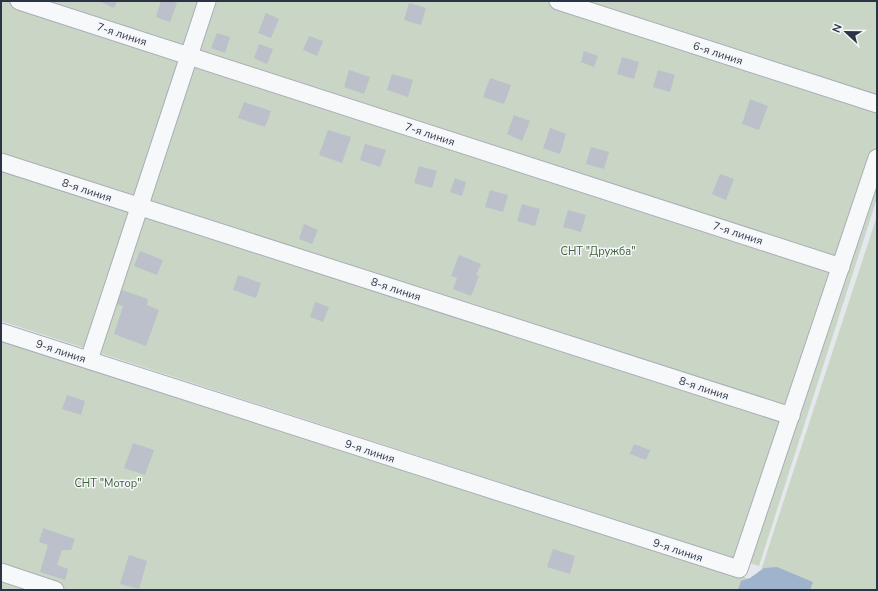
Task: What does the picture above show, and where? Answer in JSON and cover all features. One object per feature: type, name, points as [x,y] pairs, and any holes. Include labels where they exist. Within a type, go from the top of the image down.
[{"type":"street","name":"7-я линия","points":[[19,1],[841,267]]},
{"type":"street","points":[[89,360],[207,1]]},
{"type":"street","name":"6-я линия","points":[[558,1],[877,104]]},
{"type":"street","points":[[790,416],[877,158]]},
{"type":"street","name":"8-я линия","points":[[1,162],[790,416]]},
{"type":"street","name":"9-я линия","points":[[1,332],[739,569],[790,416]]},
{"type":"street","points":[[1,572],[55,590]]},
{"type":"green space","name":"СНТ \"Дружба\"","points":[[1,1],[877,1],[877,198],[759,566],[1,321]]},
{"type":"green space","points":[[877,216],[877,590],[754,590],[764,561]]},
{"type":"green space","name":"СНТ \"Мотор\"","points":[[1,336],[756,581],[753,590],[1,590]]},
{"type":"water","points":[[777,567],[813,582],[810,590],[738,590],[741,581],[750,578],[764,568]]},
{"type":"building","points":[[101,1],[117,1],[114,8]]},
{"type":"building","points":[[161,1],[173,1],[177,3],[170,22],[156,17]]},
{"type":"building","points":[[409,3],[426,8],[421,25],[404,20]]},
{"type":"building","points":[[266,13],[279,19],[271,38],[258,33]]},
{"type":"building","points":[[217,33],[230,37],[225,53],[211,48]]},
{"type":"building","points":[[309,36],[323,41],[317,56],[303,50]]},
{"type":"building","points":[[259,44],[273,49],[267,64],[254,58]]},
{"type":"building","points":[[584,51],[598,56],[594,67],[581,62]]},
{"type":"building","points":[[622,57],[639,62],[634,79],[617,74]]},
{"type":"building","points":[[349,70],[370,77],[364,94],[344,87]]},
{"type":"building","points":[[658,70],[675,75],[670,92],[653,87]]},
{"type":"building","points":[[392,74],[413,80],[408,97],[387,90]]},
{"type":"building","points":[[490,78],[511,85],[504,104],[483,97]]},
{"type":"building","points":[[750,99],[768,106],[759,130],[742,124]]},
{"type":"building","points":[[244,102],[271,111],[265,127],[238,118]]},
{"type":"building","points":[[514,115],[530,121],[522,141],[507,134]]},
{"type":"building","points":[[550,128],[566,134],[560,154],[543,148]]},
{"type":"building","points":[[328,130],[351,137],[342,163],[319,155]]},
{"type":"building","points":[[365,144],[386,150],[380,167],[360,160]]},
{"type":"building","points":[[591,147],[609,152],[604,169],[586,164]]},
{"type":"building","points":[[419,166],[437,171],[432,188],[414,183]]},
{"type":"building","points":[[720,174],[734,179],[726,200],[712,194]]},
{"type":"building","points":[[455,178],[466,182],[462,196],[450,192]]},
{"type":"building","points":[[490,190],[508,195],[503,212],[485,207]]},
{"type":"building","points":[[522,204],[540,209],[535,226],[517,221]]},
{"type":"building","points":[[568,210],[586,215],[581,232],[563,227]]},
{"type":"building","points":[[304,224],[318,230],[312,244],[299,239]]},
{"type":"building","points":[[140,251],[163,260],[157,275],[134,266]]},
{"type":"building","points":[[459,255],[481,264],[476,275],[479,276],[471,296],[453,289],[457,278],[451,276]]},
{"type":"building","points":[[238,275],[261,283],[256,298],[233,290]]},
{"type":"building","points":[[119,289],[148,299],[147,305],[159,310],[146,346],[114,334],[123,306],[114,303]]},
{"type":"building","points":[[315,302],[329,307],[323,322],[310,317]]},
{"type":"building","points":[[67,395],[85,401],[81,415],[62,409]]},
{"type":"building","points":[[133,443],[154,450],[145,475],[124,468]]},
{"type":"building","points":[[634,444],[650,450],[646,460],[630,454]]},
{"type":"building","points":[[43,528],[75,539],[71,550],[62,550],[57,565],[68,569],[65,580],[40,572],[48,545],[39,542]]},
{"type":"building","points":[[553,549],[575,556],[570,574],[547,567]]},
{"type":"building","points":[[129,555],[147,561],[139,589],[120,584]]}]
